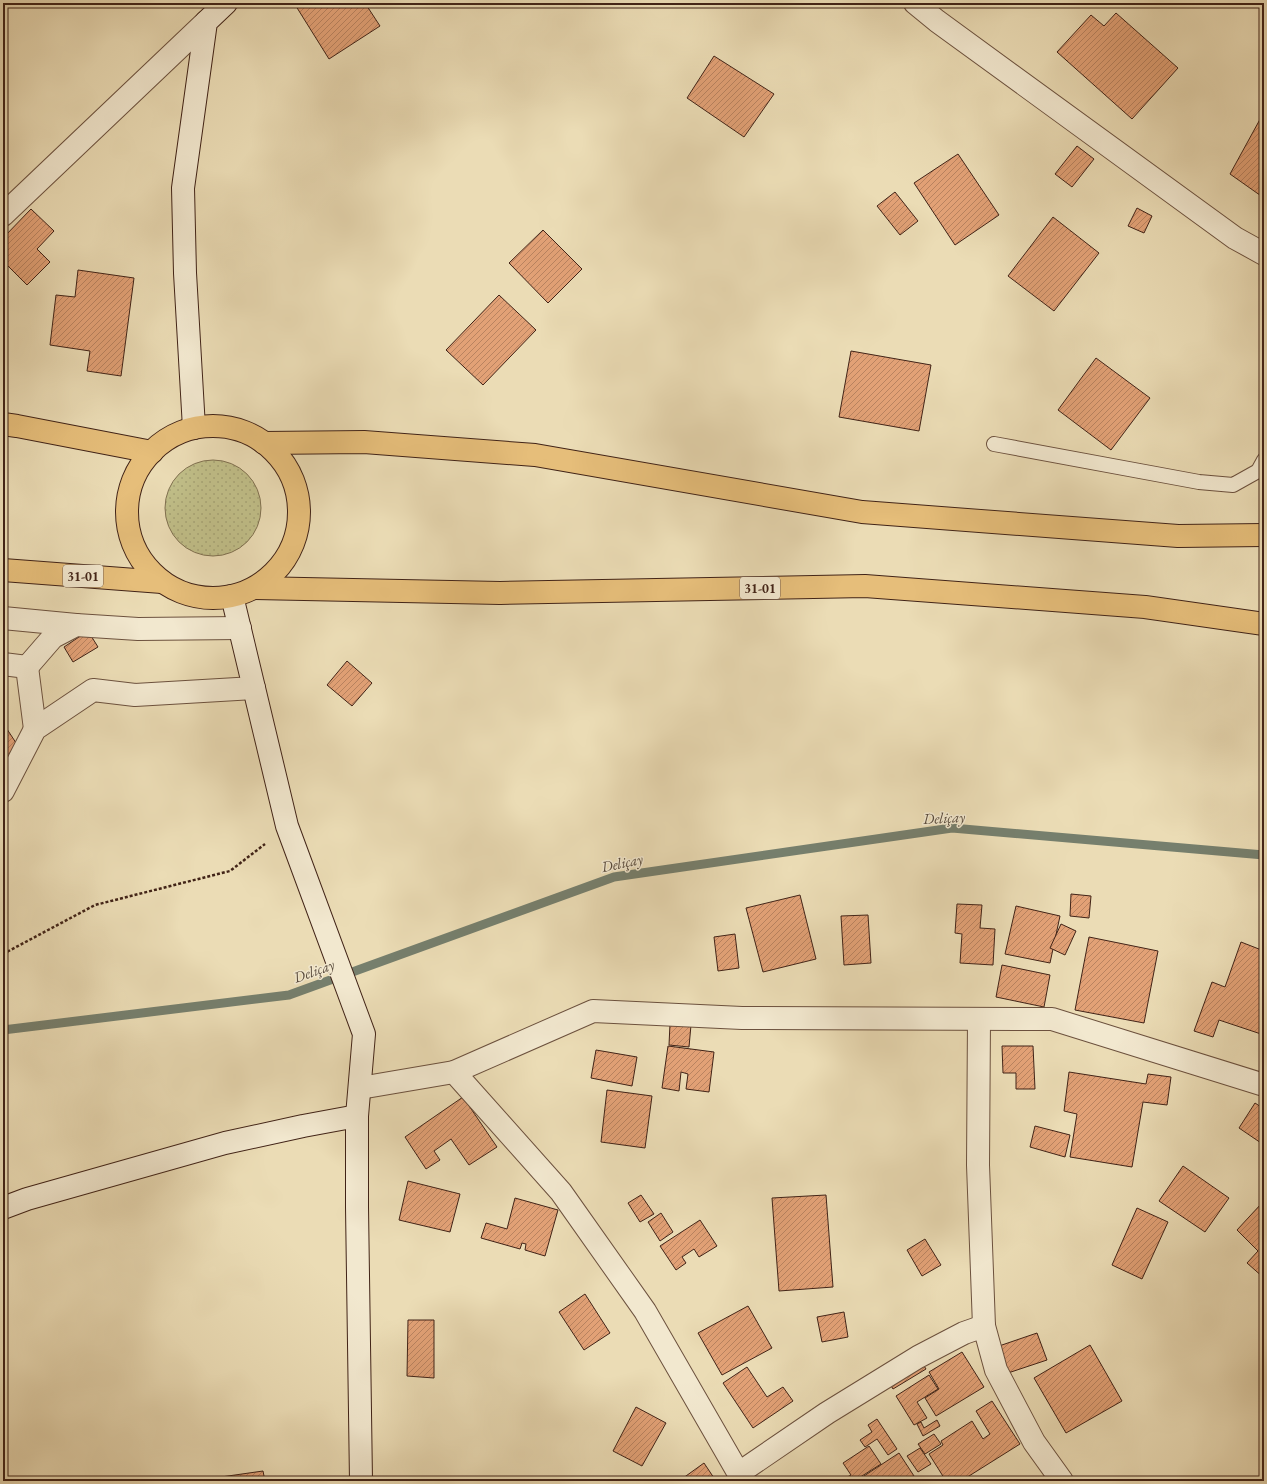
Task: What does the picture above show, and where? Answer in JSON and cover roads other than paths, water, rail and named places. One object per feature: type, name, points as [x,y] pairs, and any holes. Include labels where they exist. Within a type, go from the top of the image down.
[{"type":"highway","points":[[3,424],[152,452]]},
{"type":"highway","points":[[219,426],[243,431],[264,443],[282,460],[294,482],[299,506],[297,530],[289,553],[274,573],[255,588],[232,596],[208,598],[183,593],[162,582],[144,564],[133,543],[127,519],[129,494],[137,471],[152,452],[171,437],[194,428],[219,426]]},
{"type":"highway","points":[[264,443],[364,442],[535,455],[862,512],[1178,536],[1264,535]]},
{"type":"highway","name":"31-01","points":[[3,570],[162,582]]},
{"type":"highway","name":"31-01","points":[[255,588],[500,593],[865,586],[1146,607],[1264,624]]},
{"type":"street","points":[[3,215],[226,3]]},
{"type":"street","points":[[915,3],[937,21],[1235,238],[1264,254]]},
{"type":"street","points":[[194,428],[185,273],[183,188],[206,22]]},
{"type":"street","points":[[232,596],[287,826],[364,1034],[357,1116],[361,1481]]},
{"type":"street","points":[[3,618],[138,629],[240,628]]},
{"type":"street","points":[[35,729],[27,667],[53,637],[76,625]]},
{"type":"street","points":[[3,664],[27,667]]},
{"type":"street","points":[[3,791],[35,729],[93,690],[135,695],[254,688]]},
{"type":"street","points":[[360,1088],[454,1072],[593,1011],[742,1018],[1052,1019],[1264,1085]]},
{"type":"street","points":[[979,1019],[978,1165],[984,1326],[996,1370],[1034,1442],[1062,1481]]},
{"type":"street","points":[[454,1072],[561,1192],[646,1311],[741,1477],[827,1413],[918,1357],[964,1333],[984,1326]]},
{"type":"street","points":[[3,1208],[27,1199],[225,1143],[357,1116]]},
{"type":"lane","points":[[994,444],[1199,482],[1233,485],[1258,471],[1264,460]]},
{"type":"waterway","name":"Deliçay","points":[[3,1030],[289,995],[614,877],[952,828],[1264,855]]}]
